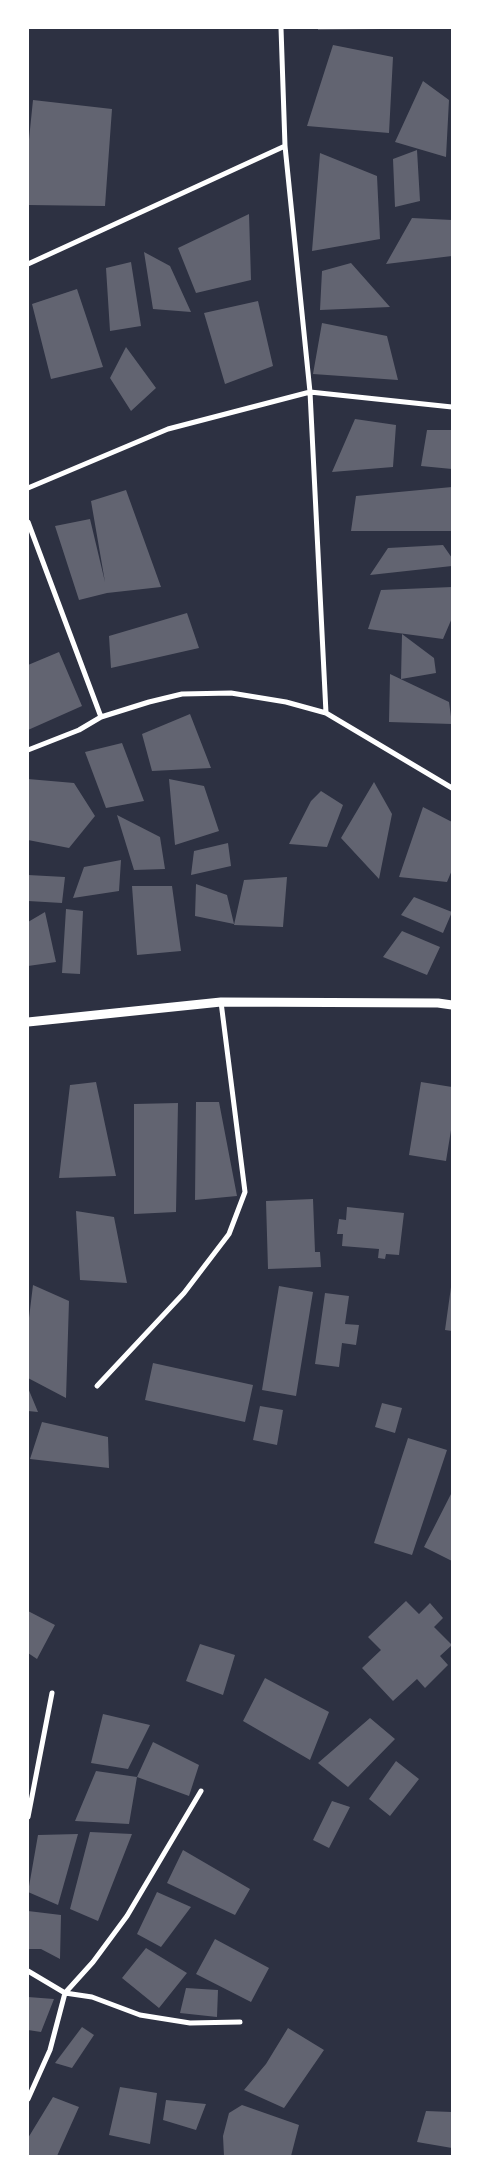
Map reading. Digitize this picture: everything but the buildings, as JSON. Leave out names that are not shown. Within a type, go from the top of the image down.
[{"type":"street","points":[[281,28],[285,146],[310,392],[326,714]]},
{"type":"street","points":[[28,264],[285,146]]},
{"type":"street","points":[[28,488],[168,429],[310,392],[452,407]]},
{"type":"street","points":[[28,522],[101,717]]},
{"type":"street","points":[[28,750],[79,730],[101,717],[182,694],[231,693],[286,702],[326,714],[452,788]]},
{"type":"street","points":[[28,1022],[220,1002],[438,1003],[452,1005]]},
{"type":"street","points":[[97,1386],[184,1293],[229,1234],[246,1192],[220,1002]]},
{"type":"street","points":[[28,1818],[52,1693]]},
{"type":"street","points":[[28,2100],[50,2050],[65,1993],[93,1962],[127,1916],[201,1791]]},
{"type":"street","points":[[28,1971],[65,1993],[92,1997],[140,2016],[190,2023],[240,2022]]}]
